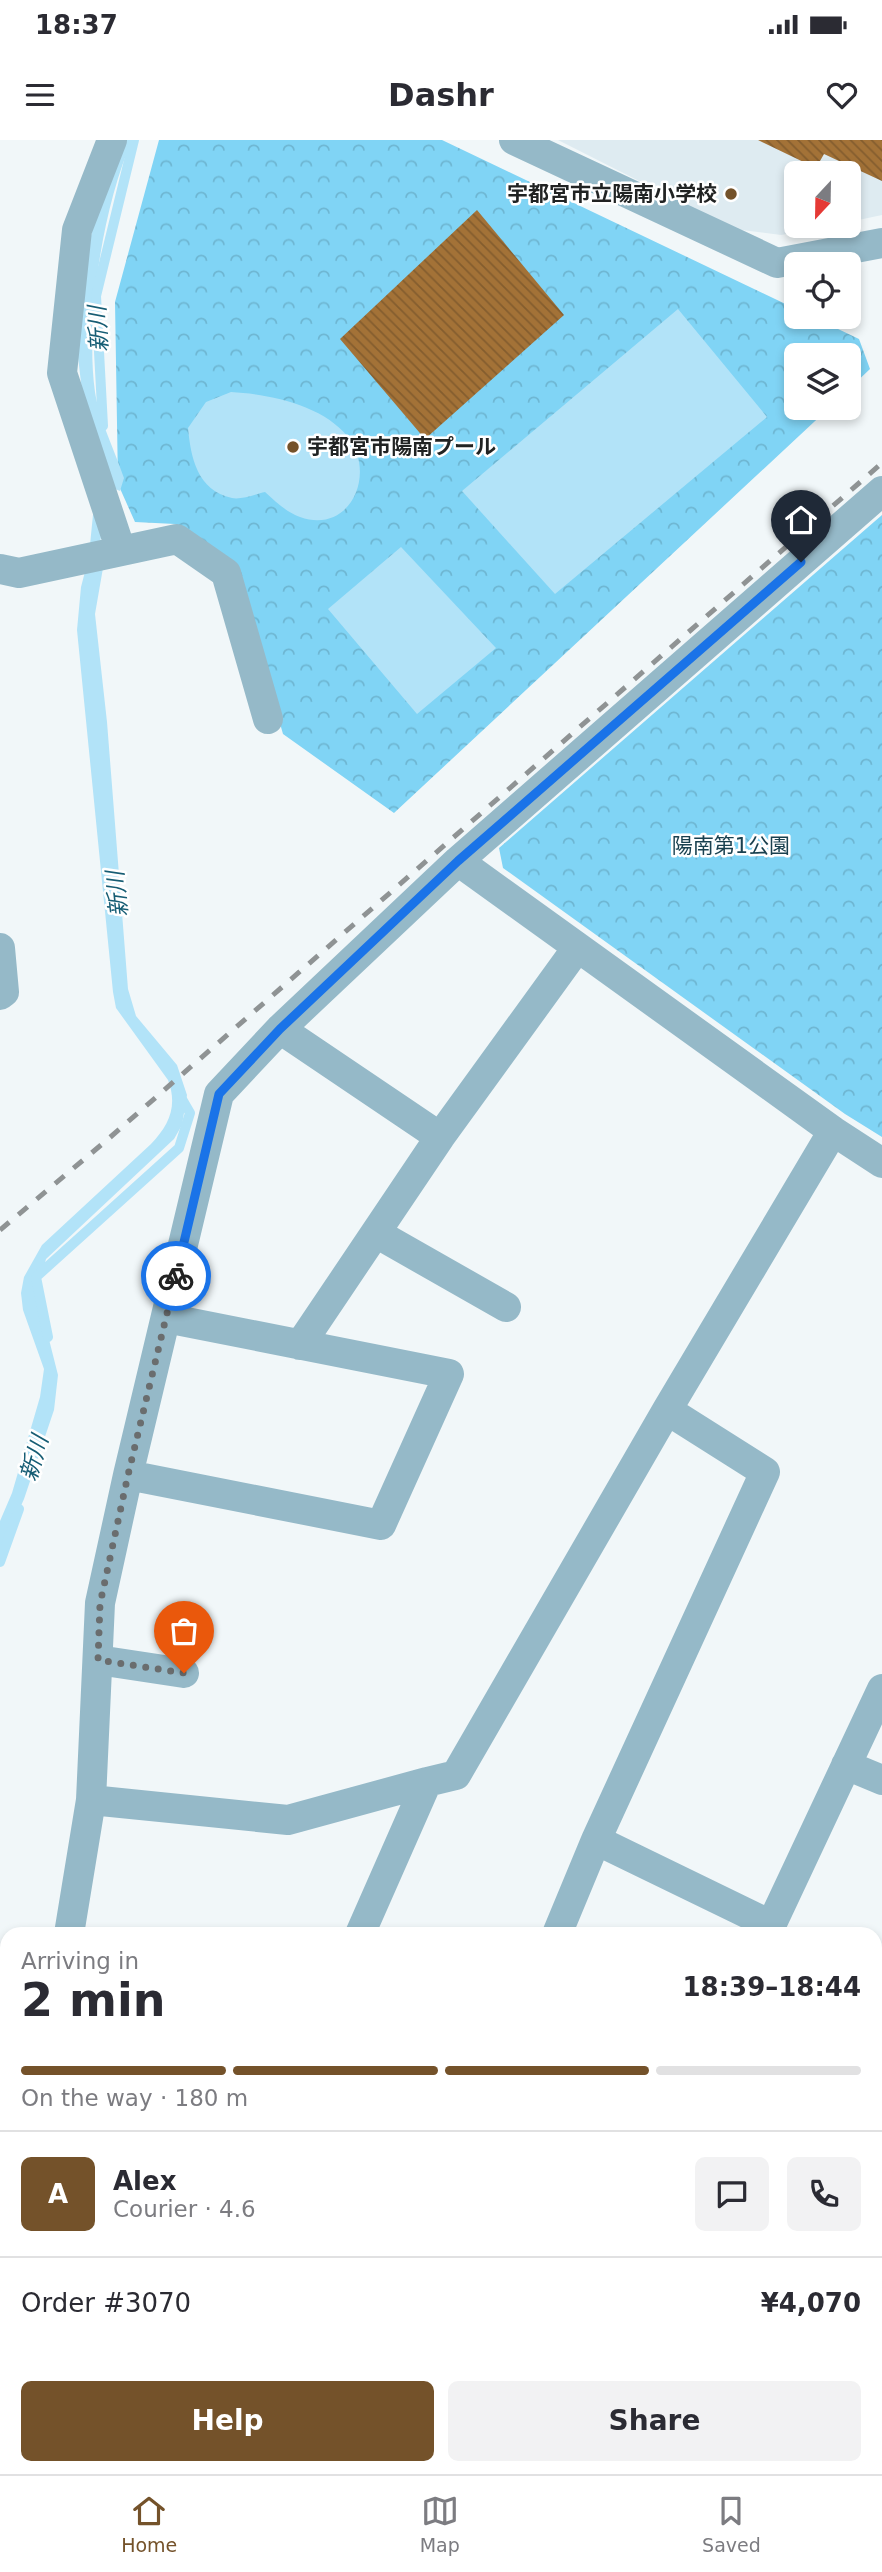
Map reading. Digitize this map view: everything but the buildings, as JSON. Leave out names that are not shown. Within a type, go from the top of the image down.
[{"type":"street","points":[[112,140],[77,230],[62,373],[121,551]]},
{"type":"street","points":[[514,140],[777,263],[882,243]]},
{"type":"street","points":[[70,1927],[91,1800],[100,1604],[219,1094],[280,1029],[458,861],[882,491]]},
{"type":"street","points":[[0,569],[19,573],[177,539],[226,573],[268,719]]},
{"type":"street","points":[[458,861],[882,1163]]},
{"type":"street","points":[[0,948],[5,992],[0,995]]},
{"type":"street","points":[[300,1345],[440,1137],[577,948]]},
{"type":"street","points":[[280,1029],[440,1137]]},
{"type":"street","points":[[91,1800],[288,1819],[456,1775],[667,1410],[834,1131]]},
{"type":"street","points":[[376,1233],[506,1307]]},
{"type":"street","points":[[128,1475],[381,1525],[449,1374],[166,1318]]},
{"type":"street","points":[[560,1927],[596,1840],[765,1472],[667,1410]]},
{"type":"street","points":[[98,1660],[184,1673]]},
{"type":"street","points":[[770,1927],[882,1689]]},
{"type":"street","points":[[846,1765],[882,1780]]},
{"type":"street","points":[[362,1927],[427,1782]]},
{"type":"street","points":[[596,1840],[765,1927]]},
{"type":"shaded area","name":"宇都宮市立陽南小学校","points":[[558,140],[882,140],[882,215],[861,219],[861,161],[784,161],[784,234],[734,229]]},
{"type":"green space","name":"宇都宮市陽南プール","points":[[159,140],[442,140],[784,303],[784,329],[838,329],[859,339],[860,343],[784,343],[784,420],[816,420],[394,813],[283,734],[234,562],[175,524],[135,522],[118,484],[115,302]]},
{"type":"green space","name":"宇都宮市陽南プール","points":[[861,344],[870,369],[861,378]]},
{"type":"green space","name":"陽南第1公園","points":[[882,515],[882,1137],[845,1114],[503,868],[499,848]]},
{"type":"water","points":[[120,140],[132,140],[105,230],[92,331],[95,392],[124,478],[120,491],[106,485],[84,408],[78,357],[89,245],[103,182]]},
{"type":"water","points":[[678,309],[767,417],[555,594],[462,491]]},
{"type":"water","points":[[231,392],[262,395],[310,409],[325,417],[348,437],[360,468],[354,498],[345,509],[333,517],[318,520],[300,517],[265,492],[244,498],[232,498],[220,494],[203,480],[194,461],[188,428],[206,402]]},
{"type":"water","points":[[401,547],[496,648],[417,714],[328,609]]},
{"type":"water","points":[[87,564],[103,568],[95,614],[107,722],[128,989],[136,1016],[177,1065],[187,1095],[182,1125],[174,1139],[46,1259],[37,1292],[58,1375],[54,1410],[24,1499],[0,1553],[0,1521],[12,1493],[40,1397],[44,1369],[23,1310],[21,1293],[24,1277],[42,1245],[151,1144],[167,1122],[172,1107],[168,1080],[116,1008],[113,992],[77,630],[81,587]]},
{"type":"waterway","name":"新川","points":[[103,426],[96,296],[134,140]]},
{"type":"waterway","name":"新川","points":[[94,555],[98,515]]},
{"type":"waterway","name":"新川","points":[[48,1337],[36,1277],[179,1148],[190,1113],[179,1094]]},
{"type":"waterway","name":"新川","points":[[0,1562],[19,1509]]},
{"type":"railway","points":[[0,1230],[107,1140],[882,463]]},
{"type":"way so far","points":[[176,1276],[100,1604],[98,1660],[184,1673]]},
{"type":"place","name":"宇都宮市立陽南小学校","points":[[731,194]]},
{"type":"place","name":"宇都宮市陽南プール","points":[[293,447]]},
{"type":"route","points":[[176,1276],[219,1094],[280,1029],[458,861],[801,562]]}]
